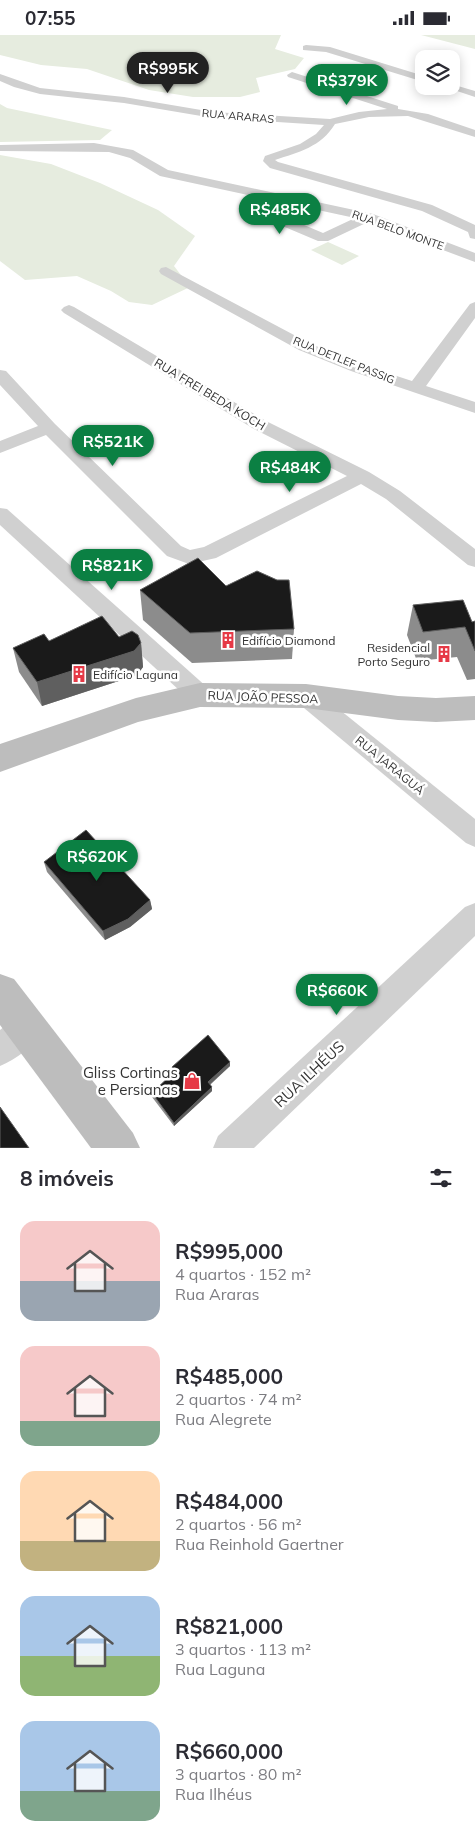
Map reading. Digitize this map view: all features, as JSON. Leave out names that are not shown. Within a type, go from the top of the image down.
[{"type":"main road","name":"RUA JOÃO PESSOA","points":[[0,758],[136,710],[200,695],[306,696],[398,708],[436,710],[475,708]]},
{"type":"main road","points":[[0,993],[13,1039],[118,1148]]},
{"type":"street","points":[[306,48],[327,49],[415,76]]},
{"type":"street","points":[[292,75],[475,133]]},
{"type":"street","name":"RUA ARARAS","points":[[0,77],[18,85],[40,91],[124,100],[214,115],[331,122],[346,117],[371,114],[409,113]]},
{"type":"street","points":[[460,90],[475,94]]},
{"type":"street","points":[[331,122],[326,133],[315,142],[269,158],[269,161],[274,165],[426,208],[475,232]]},
{"type":"street","name":"RUA BELO MONTE","points":[[0,148],[105,148],[122,151],[139,157],[164,173],[368,217],[475,258]]},
{"type":"street","points":[[247,206],[323,237],[368,217]]},
{"type":"street","name":"RUA DETLEF PASSIG","points":[[166,271],[305,347],[475,408]]},
{"type":"street","points":[[416,388],[475,307]]},
{"type":"street","name":"RUA FREI BEDA KOCH","points":[[69,310],[260,425],[362,476],[393,495],[475,560]]},
{"type":"street","points":[[0,375],[49,428],[174,551],[189,557],[209,553],[362,476]]},
{"type":"street","points":[[0,447],[49,428]]},
{"type":"street","points":[[0,514],[200,695]]},
{"type":"street","name":"RUA JARAGUÁ","points":[[306,696],[475,835]]},
{"type":"street","name":"RUA ILHÉUS","points":[[230,1148],[475,917]]},
{"type":"shaded area","points":[[0,35],[281,35],[275,49],[304,58],[295,69],[256,78],[260,92],[240,97],[193,97],[149,90],[87,69],[41,65],[0,55]]},
{"type":"shaded area","points":[[421,35],[475,35],[475,49]]},
{"type":"shaded area","points":[[0,104],[7,108],[112,130],[100,140],[0,142]]},
{"type":"shaded area","points":[[0,155],[51,164],[100,183],[158,210],[195,236],[174,266],[190,287],[152,305],[129,302],[111,291],[77,276],[25,280],[0,261]]},
{"type":"shaded area","points":[[328,242],[359,256],[342,265],[311,250]]},
{"type":"building","points":[[198,558],[226,586],[257,571],[277,580],[289,580],[294,629],[190,633],[140,590]]},
{"type":"building","points":[[463,600],[472,622],[475,621],[475,651],[465,627],[423,632],[413,605]]},
{"type":"building","points":[[102,616],[119,637],[132,631],[138,635],[141,643],[134,651],[37,682],[13,648],[44,634],[49,641]]},
{"type":"building","points":[[86,830],[150,900],[128,919],[103,931],[44,862]]},
{"type":"building","name":"Gliss Cortinas e Persianas","points":[[208,1035],[230,1062],[208,1082],[212,1087],[174,1123],[152,1093],[175,1071],[172,1067]]},
{"type":"building","points":[[0,1107],[29,1148],[0,1148]]},
{"type":"place","name":"Edifício Diamond","points":[[228,640]]},
{"type":"place","name":"Residencial Porto Seguro","points":[[444,654]]},
{"type":"place","name":"Edifício Laguna","points":[[79,674]]},
{"type":"place","name":"Gliss Cortinas e Persianas","points":[[192,1081]]}]
